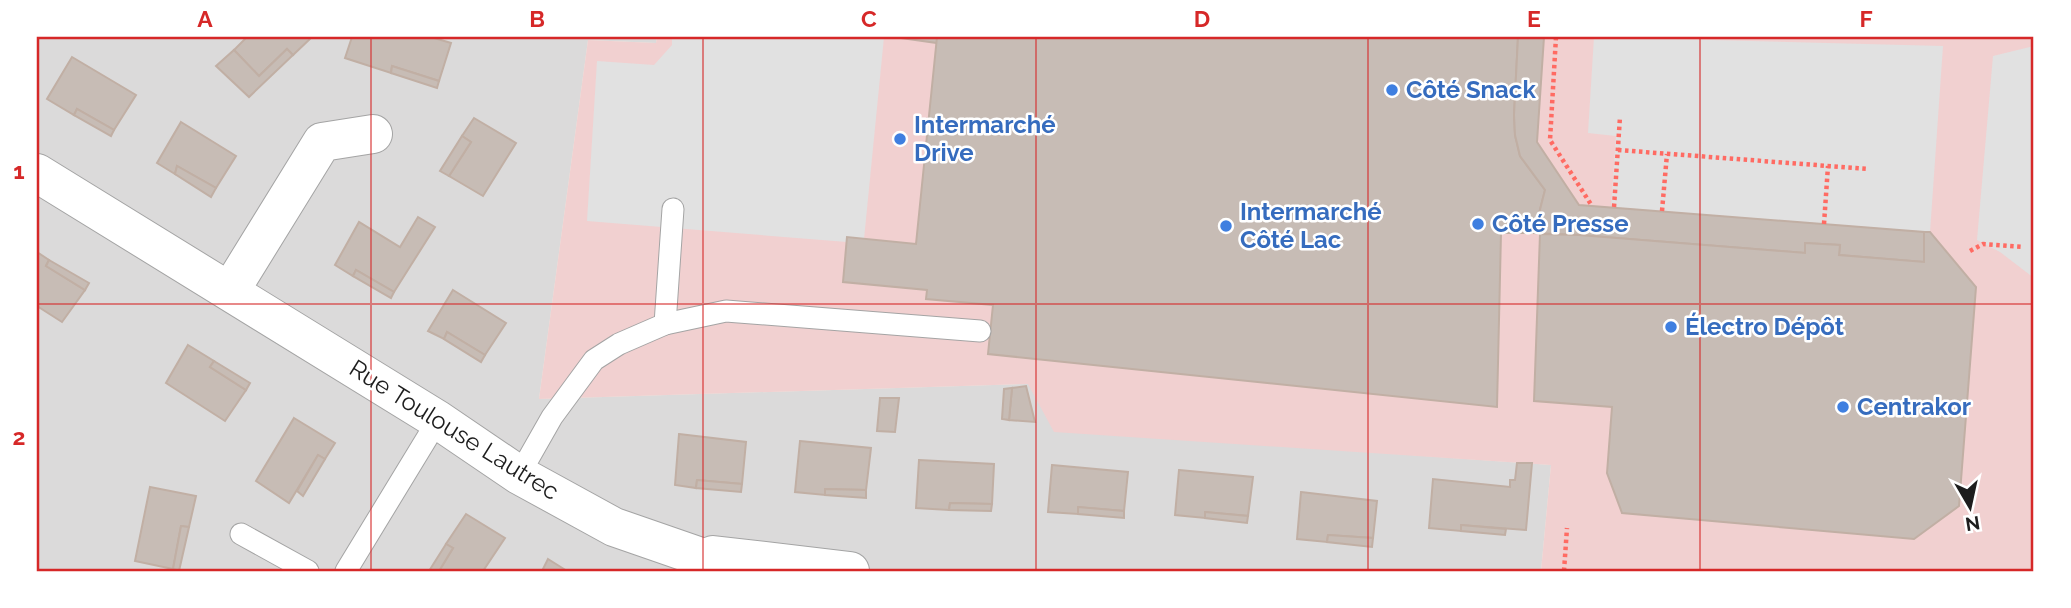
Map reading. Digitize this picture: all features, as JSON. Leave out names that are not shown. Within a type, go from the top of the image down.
[{"type":"street","points":[[230,291],[322,142],[373,134]]},
{"type":"street","name":"Rue Toulouse Lautrec","points":[[37,173],[438,419],[519,475],[614,527],[741,571]]},
{"type":"street","name":"Rue Toulouse Lautrec","points":[[687,552],[847,571]]},
{"type":"lane","points":[[665,324],[673,209]]},
{"type":"lane","points":[[519,475],[552,416],[594,360],[619,344],[665,324],[726,311],[980,331]]},
{"type":"lane","points":[[346,571],[438,419]]},
{"type":"lane","points":[[241,534],[308,571]]},
{"type":"path","points":[[1556,37],[1550,141],[1592,206]]},
{"type":"path","points":[[1614,208],[1620,117]]},
{"type":"path","points":[[1618,150],[1868,169]]},
{"type":"path","points":[[1662,211],[1667,154]]},
{"type":"path","points":[[1824,224],[1828,166]]},
{"type":"path","points":[[1970,251],[1983,244],[2023,247]]},
{"type":"path","points":[[1564,571],[1567,528]]},
{"type":"shaded area","points":[[37,37],[657,37],[656,43],[588,40],[539,399],[1028,384],[1341,450],[1551,465],[1541,571],[37,571]]},
{"type":"shaded area","points":[[657,37],[2034,37],[2034,571],[1541,571],[1551,465],[1054,432],[1028,384],[539,399],[588,40],[656,43]]},
{"type":"shaded area","points":[[672,37],[884,37],[864,239],[847,242],[587,221],[597,61],[654,65],[672,45]]},
{"type":"shaded area","points":[[1594,37],[1943,46],[1930,232],[1611,207],[1616,136],[1588,133]]},
{"type":"shaded area","points":[[2034,46],[2034,278],[2000,252],[1977,240],[1993,56]]},
{"type":"building","points":[[247,37],[312,37],[293,55],[287,49],[259,76],[234,50]]},
{"type":"building","points":[[352,37],[431,37],[451,43],[439,81],[392,66],[391,73],[345,58]]},
{"type":"building","points":[[894,37],[937,37],[937,43]]},
{"type":"building","name":"Intermarché Côté Lac","points":[[937,37],[1518,37],[1515,135],[1520,156],[1545,190],[1534,233],[1501,233],[1497,407],[988,354],[993,305],[926,299],[927,290],[843,282],[847,237],[916,244]]},
{"type":"building","points":[[1518,37],[1544,37],[1537,142],[1579,205],[1924,232],[1924,262],[1839,255],[1840,245],[1805,243],[1805,253],[1534,233],[1545,190],[1520,156],[1515,135]]},
{"type":"building","points":[[287,49],[293,55],[249,97],[216,66],[234,50],[259,76]]},
{"type":"building","points":[[72,57],[136,95],[114,130],[77,109],[74,115],[47,99]]},
{"type":"building","points":[[392,66],[439,81],[437,88],[391,73]]},
{"type":"building","points":[[77,109],[114,130],[111,136],[74,115]]},
{"type":"building","points":[[474,118],[516,143],[483,196],[449,176],[471,142],[462,136]]},
{"type":"building","points":[[181,122],[236,156],[216,188],[177,166],[175,174],[157,163]]},
{"type":"building","points":[[462,136],[471,142],[449,176],[440,171]]},
{"type":"building","points":[[177,166],[216,188],[211,197],[175,174]]},
{"type":"building","points":[[418,217],[435,227],[394,292],[356,270],[353,276],[335,265],[359,222],[400,247]]},
{"type":"building","points":[[1924,232],[1930,232],[1976,287],[1959,506],[1914,539],[1622,513],[1607,473],[1612,407],[1534,401],[1540,234],[1805,253],[1805,243],[1840,245],[1839,255],[1924,262]]},
{"type":"building","points":[[37,252],[49,260],[46,266],[85,290],[62,322],[37,306]]},
{"type":"building","points":[[49,260],[89,283],[85,290],[46,266]]},
{"type":"building","points":[[356,270],[394,292],[391,298],[353,276]]},
{"type":"building","points":[[453,290],[506,323],[485,355],[447,332],[444,339],[428,331]]},
{"type":"building","points":[[447,332],[485,355],[481,362],[444,339]]},
{"type":"building","points":[[188,345],[214,361],[210,367],[246,390],[225,421],[166,383]]},
{"type":"building","points":[[214,361],[250,383],[246,390],[210,367]]},
{"type":"building","points":[[1026,386],[1035,422],[1009,420],[1012,388]]},
{"type":"building","points":[[1012,388],[1009,420],[1002,419],[1004,389]]},
{"type":"building","points":[[880,398],[899,398],[895,432],[877,431]]},
{"type":"building","points":[[294,418],[335,443],[325,459],[318,455],[289,503],[256,481]]},
{"type":"building","points":[[679,434],[746,442],[742,484],[697,480],[696,488],[675,485]]},
{"type":"building","points":[[800,441],[871,448],[866,490],[825,489],[825,495],[795,492]]},
{"type":"building","points":[[318,455],[325,459],[303,496],[297,491]]},
{"type":"building","points":[[919,460],[994,464],[992,504],[950,503],[949,510],[916,508]]},
{"type":"building","points":[[1517,463],[1532,463],[1526,530],[1461,525],[1461,531],[1429,528],[1433,479],[1510,487],[1510,480],[1515,480]]},
{"type":"building","points":[[1052,465],[1128,472],[1124,511],[1078,507],[1078,514],[1048,512]]},
{"type":"building","points":[[1179,470],[1253,477],[1248,516],[1205,512],[1205,518],[1175,515]]},
{"type":"building","points":[[697,480],[742,484],[741,492],[696,488]]},
{"type":"building","points":[[150,487],[196,496],[189,527],[181,526],[173,569],[135,561]]},
{"type":"building","points":[[825,489],[866,490],[866,498],[825,495]]},
{"type":"building","points":[[1301,492],[1377,501],[1373,538],[1328,535],[1327,542],[1297,539]]},
{"type":"building","points":[[950,503],[992,504],[991,511],[949,510]]},
{"type":"building","points":[[1078,507],[1124,511],[1124,518],[1078,514]]},
{"type":"building","points":[[1205,512],[1248,516],[1247,523],[1205,518]]},
{"type":"building","points":[[466,514],[505,538],[483,571],[439,571],[453,548],[446,544]]},
{"type":"building","points":[[1461,525],[1506,529],[1505,535],[1461,531]]},
{"type":"building","points":[[181,526],[189,527],[179,571],[173,569]]},
{"type":"building","points":[[1328,535],[1373,538],[1372,547],[1327,542]]},
{"type":"building","points":[[446,544],[453,548],[439,571],[429,571]]},
{"type":"building","points":[[548,559],[567,571],[542,571]]},
{"type":"place","name":"Côté Snack","points":[[1392,90]]},
{"type":"place","name":"Intermarché Drive","points":[[900,139]]},
{"type":"place","name":"Côté Presse","points":[[1478,224]]},
{"type":"place","name":"Intermarché Côté Lac","points":[[1226,226]]},
{"type":"place","name":"Électro Dépôt","points":[[1671,327]]},
{"type":"place","name":"Centrakor","points":[[1843,407]]}]
